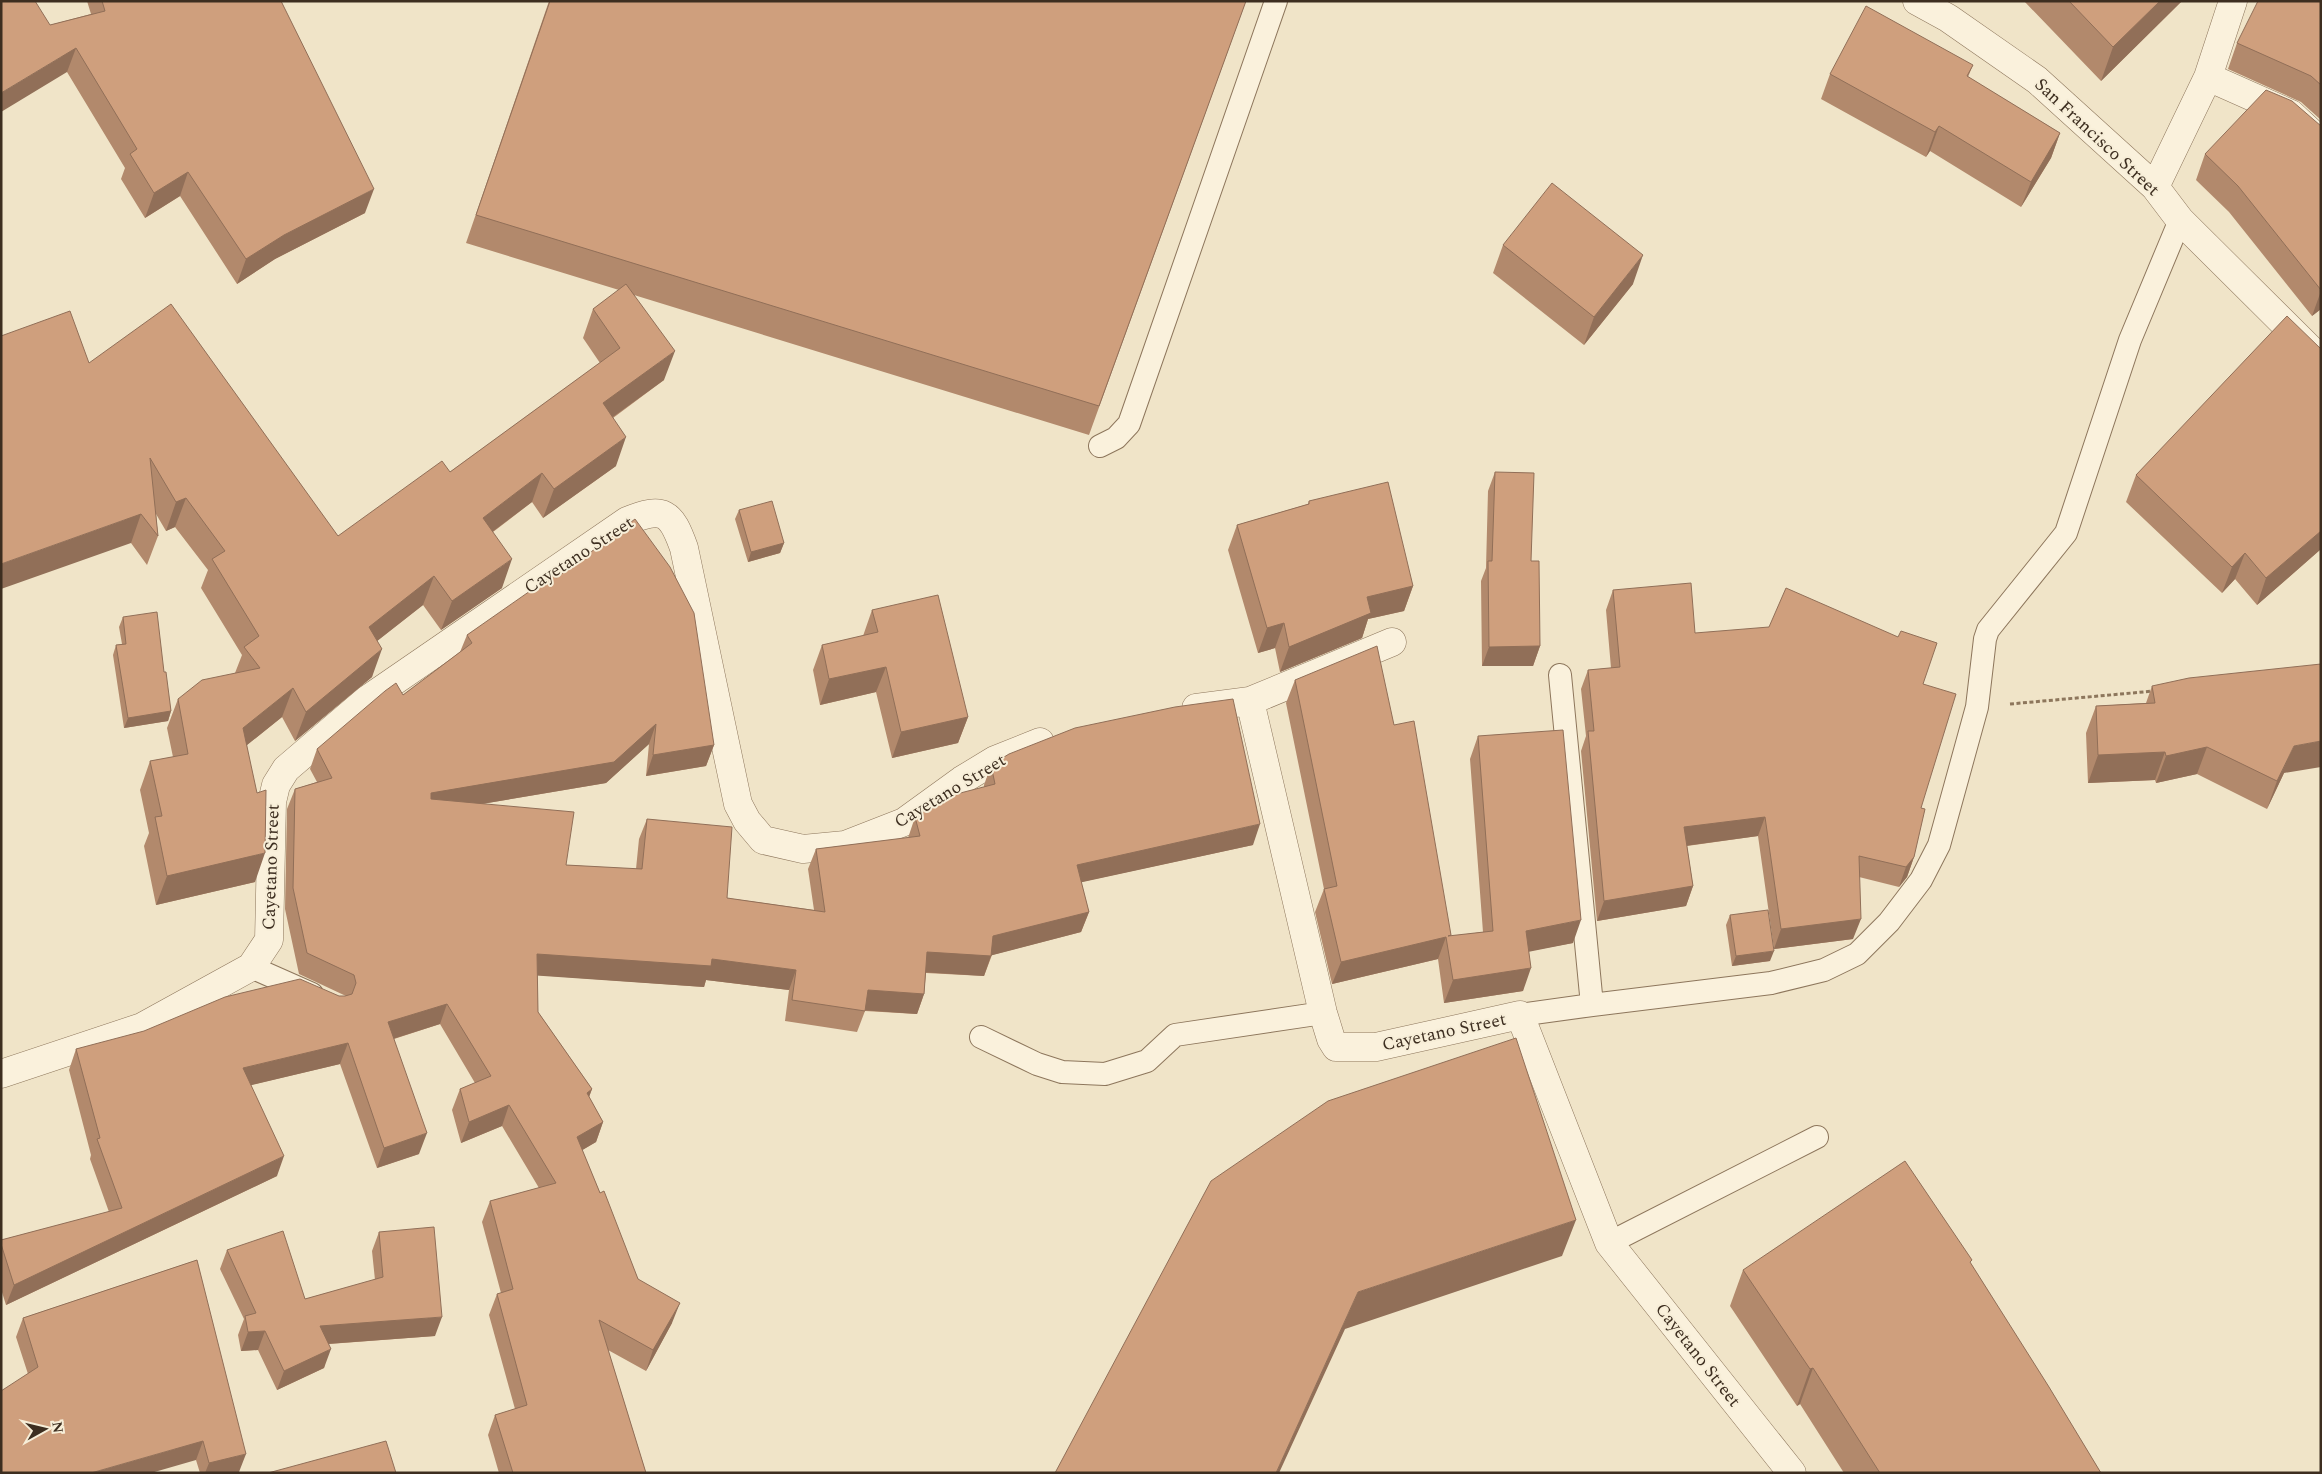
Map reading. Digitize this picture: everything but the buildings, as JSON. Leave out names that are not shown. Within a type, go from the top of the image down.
[{"type":"street","name":"San Francisco Street","points":[[1917,1],[1948,18],[2037,80],[2155,188],[2180,220],[2321,360]]},
{"type":"street","points":[[2155,188],[2208,77],[2233,1]]},
{"type":"street","points":[[2208,77],[2291,114],[2321,142]]},
{"type":"street","name":"Cayetano Street","points":[[1,1074],[142,1027],[251,967],[269,940],[272,802],[276,785],[286,769],[368,699],[627,521],[648,512],[664,514],[675,523],[684,548],[738,804],[747,821],[763,840],[803,849],[845,845],[904,822],[962,780],[995,760],[1063,733]]},
{"type":"street","points":[[1174,711],[1250,702],[1392,642]]},
{"type":"street","name":"Cayetano Street","points":[[1250,702],[1323,1013],[1336,1047],[1376,1047],[1520,1015],[1609,1243],[1792,1473]]},
{"type":"lane","points":[[1100,446],[1116,438],[1129,424],[1276,1]]},
{"type":"lane","points":[[1520,1015],[1592,1004],[1771,984],[1824,970],[1856,954],[1890,922],[1921,880],[1939,845],[1977,707],[1985,639],[1988,630],[2066,533],[2130,340],[2180,220]]},
{"type":"lane","points":[[1560,675],[1592,1004]]},
{"type":"lane","points":[[251,967],[327,1000]]},
{"type":"lane","points":[[981,1037],[1036,1064],[1062,1072],[1105,1074],[1147,1061],[1176,1035],[1323,1013]]},
{"type":"lane","points":[[1609,1243],[1817,1137]]},
{"type":"path","points":[[1977,707],[2159,691]]}]
